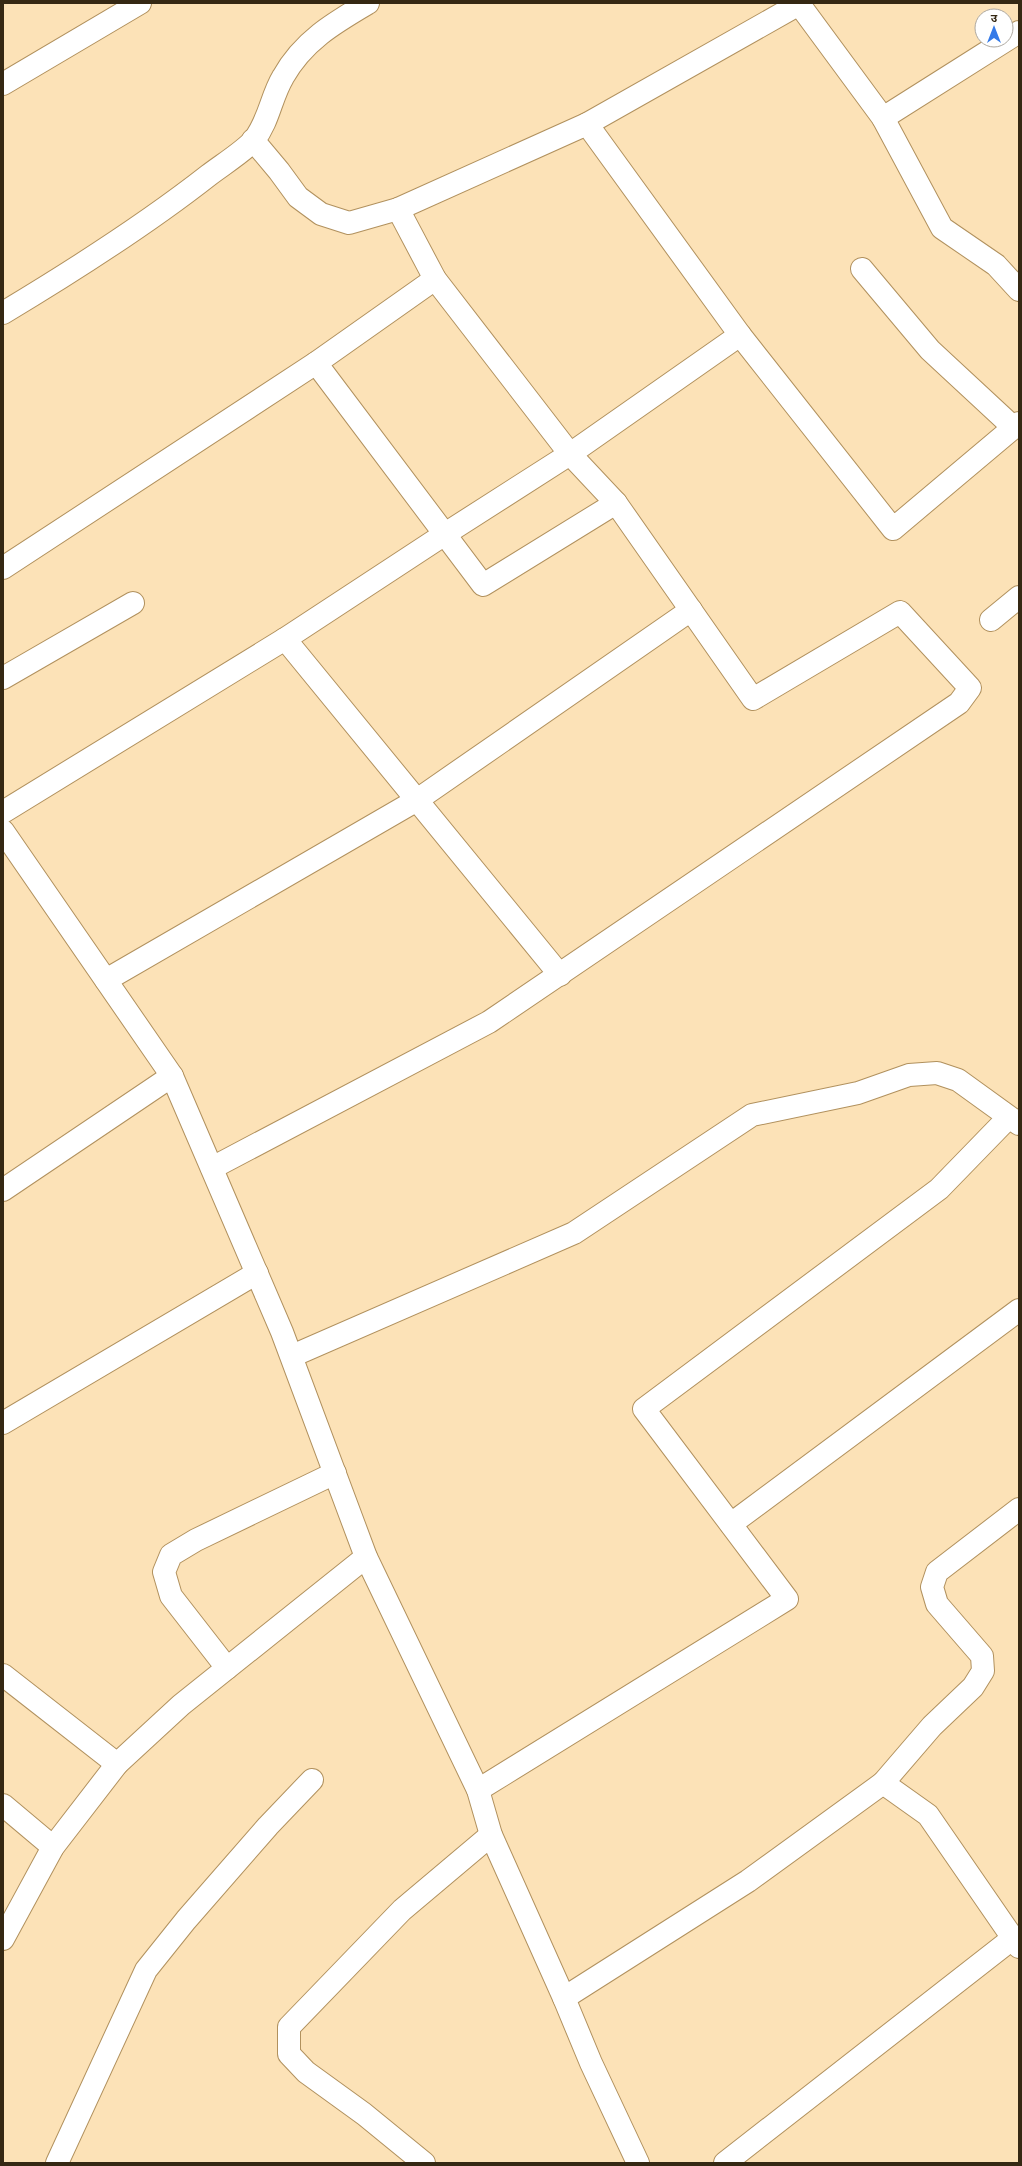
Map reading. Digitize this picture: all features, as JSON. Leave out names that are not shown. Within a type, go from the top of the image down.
[{"type":"street","points":[[3,84],[140,3]]},
{"type":"street","points":[[3,313],[52,284],[180,198],[253,140],[270,111],[282,78],[307,43],[337,21],[368,3]]},
{"type":"street","points":[[253,140],[298,197],[321,214],[349,223],[398,209],[587,124],[800,4],[883,118],[942,228],[996,265],[1019,290]]},
{"type":"street","points":[[883,118],[1019,32]]},
{"type":"street","points":[[587,124],[740,335],[893,529],[1016,425],[930,350],[862,269]]},
{"type":"street","points":[[212,1168],[489,1022],[959,703],[970,688],[900,612],[752,699],[616,503],[570,454],[435,278],[398,209]]},
{"type":"street","points":[[3,568],[316,363],[435,278]]},
{"type":"street","points":[[3,812],[285,639],[570,454],[740,335]]},
{"type":"street","points":[[316,363],[483,585],[616,503]]},
{"type":"street","points":[[991,620],[1019,597]]},
{"type":"street","points":[[3,678],[133,604]]},
{"type":"street","points":[[106,980],[417,800],[691,610]]},
{"type":"street","points":[[285,639],[560,975]]},
{"type":"street","points":[[3,831],[172,1076],[292,1356],[366,1557],[478,1790],[491,1835],[564,1998],[591,2063],[638,2163]]},
{"type":"street","points":[[292,1356],[574,1234],[752,1114],[858,1092],[909,1075],[938,1073],[958,1080],[1014,1121],[939,1189],[644,1409],[787,1599],[478,1790]]},
{"type":"street","points":[[3,1190],[172,1076]]},
{"type":"street","points":[[3,1423],[257,1273]]},
{"type":"street","points":[[730,1524],[1019,1310]]},
{"type":"street","points":[[226,1668],[171,1596],[164,1572],[171,1555],[196,1540],[335,1473]]},
{"type":"street","points":[[564,1998],[748,1881],[883,1783],[932,1726],[973,1687],[983,1671],[982,1656],[937,1604],[932,1586],[937,1572],[1019,1509]]},
{"type":"street","points":[[3,1939],[53,1847],[117,1764],[180,1705],[366,1557]]},
{"type":"street","points":[[3,1675],[117,1764]]},
{"type":"street","points":[[57,2163],[146,1970],[186,1920],[268,1826],[312,1780]]},
{"type":"street","points":[[725,2163],[1016,1943],[928,1815],[883,1783]]},
{"type":"street","points":[[3,1805],[53,1847]]},
{"type":"street","points":[[424,2163],[364,2114],[306,2072],[289,2054],[289,2026],[402,1910],[491,1835]]}]
